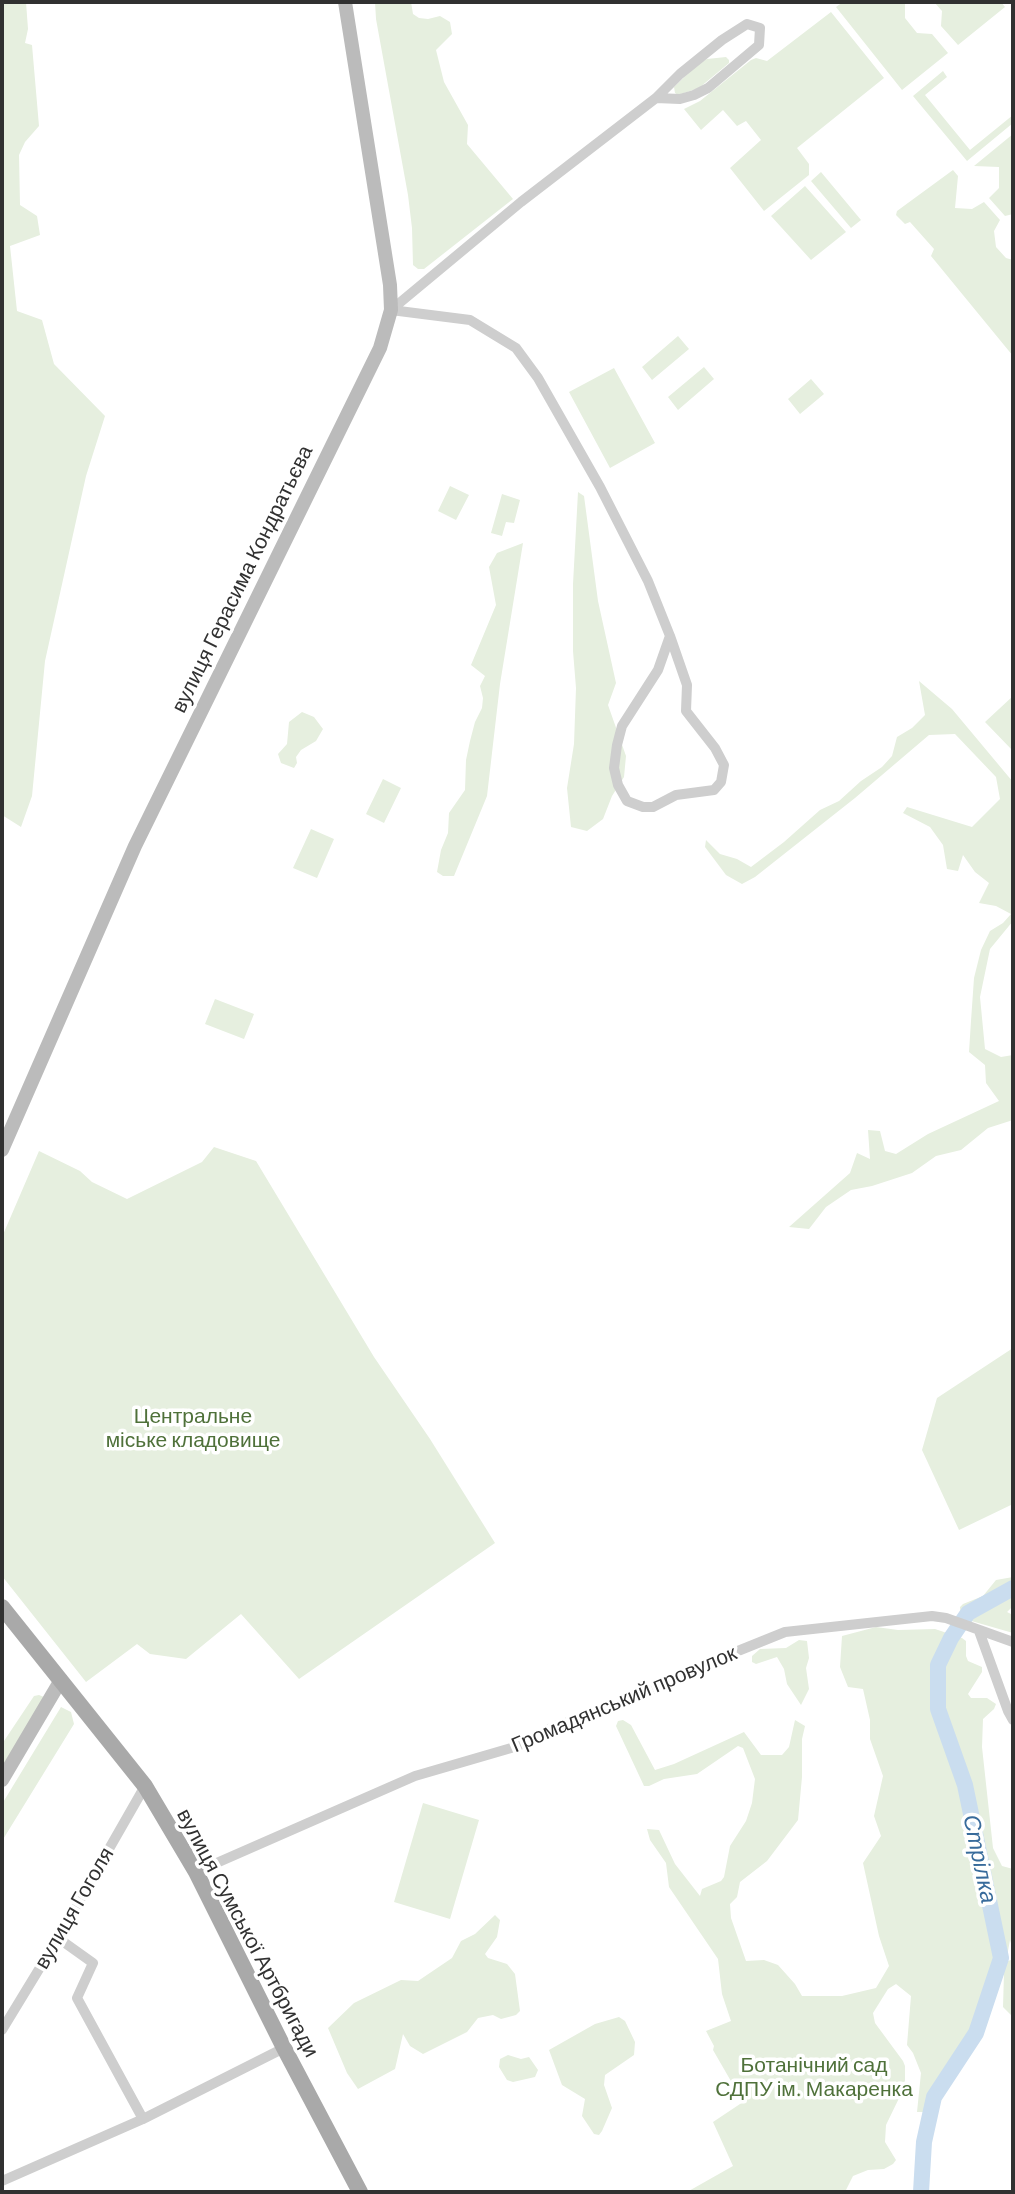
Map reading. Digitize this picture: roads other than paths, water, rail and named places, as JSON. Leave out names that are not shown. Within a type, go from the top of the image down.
[{"type":"main road","name":"вулиця Герасима Кондратьєва","points":[[2,1150],[135,846],[380,348],[391,310],[390,285],[345,2]]},
{"type":"main road","name":"вулиця Сумської Артбригади","points":[[2,1607],[145,1786],[197,1872],[284,2048],[360,2192]]},
{"type":"main road","points":[[2,1780],[61,1680]]},
{"type":"street","points":[[391,310],[521,202],[656,98],[680,74],[739,29],[747,23],[761,29],[759,45],[708,88],[694,96],[680,99],[656,98]]},
{"type":"street","points":[[391,310],[470,320],[516,348],[538,378],[600,487],[648,581],[670,636],[687,685],[686,711],[724,765],[719,786],[714,790],[676,795],[653,807],[643,807],[627,801],[618,785],[614,768],[617,745],[622,726],[658,670],[670,636]]},
{"type":"street","name":"Громадянський провулок","points":[[197,1872],[415,1776],[518,1746],[555,1726],[607,1711],[723,1657],[785,1632],[914,1616],[946,1618],[1013,1642]]},
{"type":"street","points":[[975,1628],[1013,1720]]},
{"type":"street","name":"вулиця Гоголя","points":[[2,2030],[145,1786]]},
{"type":"street","points":[[58,1938],[93,1963],[77,1998],[143,2119]]},
{"type":"street","points":[[2,2181],[143,2119],[284,2048]]},
{"type":"waterway","name":"Стрілка","points":[[921,2192],[924,2142],[934,2097],[976,2033],[1001,1958],[965,1785],[938,1709],[938,1665],[951,1638],[968,1613],[1013,1588]]},
{"type":"park label","name":"Центральне міське кладовище","points":[[193,1428]]},
{"type":"park label","name":"Ботанічний сад СДПУ ім. Макаренка","points":[[814,2077]]}]
